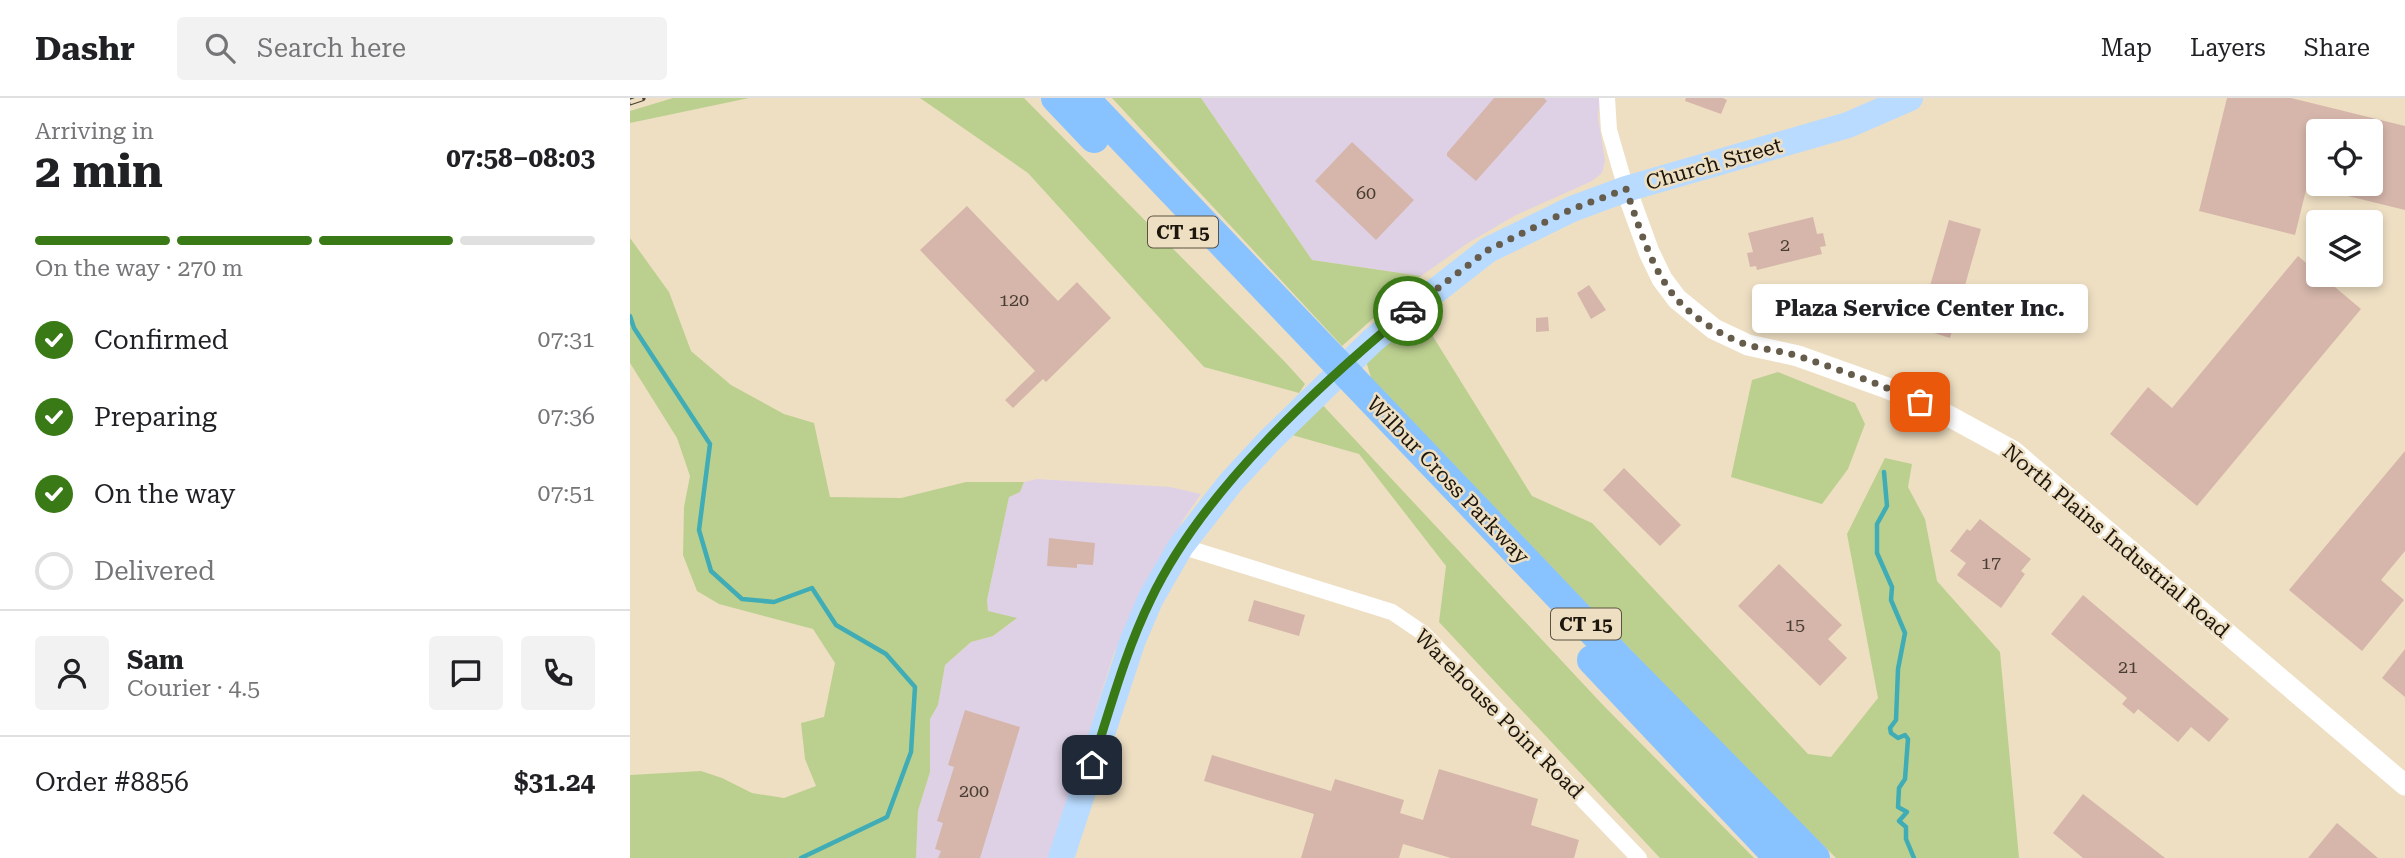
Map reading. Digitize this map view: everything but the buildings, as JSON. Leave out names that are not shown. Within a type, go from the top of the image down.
[{"type":"highway","name":"Wilbur Cross Parkway","points":[[1067,103],[1352,395],[1779,858]]},
{"type":"highway","name":"Wilbur Cross Parkway","points":[[1352,395],[1629,669],[1815,858]]},
{"type":"main road","name":"Church Street","points":[[1061,858],[1133,640],[1151,598],[1181,546],[1231,482],[1338,372],[1414,306],[1488,250],[1572,209],[1626,189],[1848,125],[1910,98]]},
{"type":"street","points":[[1607,98],[1609,130],[1626,189]]},
{"type":"street","name":"North Plains Industrial Road","points":[[1626,189],[1662,279],[1677,299],[1714,329],[1748,345],[1798,356],[1895,391],[1936,409],[2013,451],[2405,785]]},
{"type":"street","name":"Warehouse Point Road","points":[[1181,546],[1392,612],[1423,632],[1639,858]]},
{"type":"shaded area","points":[[1201,98],[1600,98],[1598,117],[1605,161],[1602,173],[1592,181],[1516,215],[1468,243],[1421,276],[1312,260]]},
{"type":"shaded area","points":[[1037,479],[1170,487],[1201,494],[1183,520],[1114,653],[1049,858],[916,858],[918,811],[930,772],[930,719],[938,704],[945,665],[971,642],[993,636],[1016,619],[988,611],[987,600],[1009,496],[1020,492],[1024,482]]},
{"type":"green space","points":[[673,98],[749,98],[630,123],[630,111]]},
{"type":"green space","points":[[920,98],[1024,98],[1286,363],[1305,384],[1299,393],[1204,367],[1028,173]]},
{"type":"green space","points":[[1112,98],[1201,98],[1312,260],[1421,276],[1342,346]]},
{"type":"green space","points":[[630,238],[669,292],[691,351],[731,385],[784,414],[814,423],[830,497],[901,498],[966,482],[1024,482],[1020,492],[1009,497],[987,600],[988,611],[1017,618],[993,636],[971,642],[945,665],[938,705],[930,719],[930,772],[918,811],[916,858],[630,858],[630,775],[701,771],[752,793],[784,798],[816,786],[805,759],[801,723],[824,717],[835,663],[813,629],[719,604],[697,591],[683,555],[684,507],[690,476],[677,438],[630,363]]},
{"type":"green space","points":[[1419,314],[1532,496],[1592,523],[1808,754],[1831,757],[1878,698],[1847,534],[1885,458],[1912,464],[1908,487],[1925,519],[1937,581],[2000,652],[2019,858],[1836,858],[1693,715],[1371,378],[1366,361]]},
{"type":"green space","points":[[1778,372],[1855,403],[1865,424],[1848,469],[1822,504],[1731,477],[1752,380]]},
{"type":"green space","points":[[1317,399],[1602,704],[1754,858],[1660,858],[1439,622],[1446,566],[1359,454],[1292,435]]},
{"type":"waterway","points":[[630,316],[634,328],[710,444],[699,530],[711,571],[742,599],[774,602],[812,588],[836,625],[886,654],[915,687],[911,752],[887,817],[801,858]]},
{"type":"waterway","points":[[1884,472],[1887,506],[1877,524],[1877,553],[1892,587],[1891,600],[1905,633],[1898,669],[1896,720],[1890,728],[1891,733],[1898,738],[1905,735],[1908,739],[1905,779],[1899,788],[1898,807],[1907,812],[1899,821],[1906,827],[1906,839],[1914,858]]},
{"type":"railway","points":[[630,102],[642,98]]},
{"type":"way so far","points":[[1408,311],[1488,250],[1572,209],[1626,189],[1662,279],[1677,299],[1714,329],[1748,345],[1798,356],[1835,368],[1920,402]]},
{"type":"place","name":"Plaza Service Center Inc.","points":[[1920,402]]},
{"type":"route","points":[[1092,765],[1133,640],[1151,598],[1181,546],[1231,482],[1270,440],[1338,372],[1408,311]]}]
